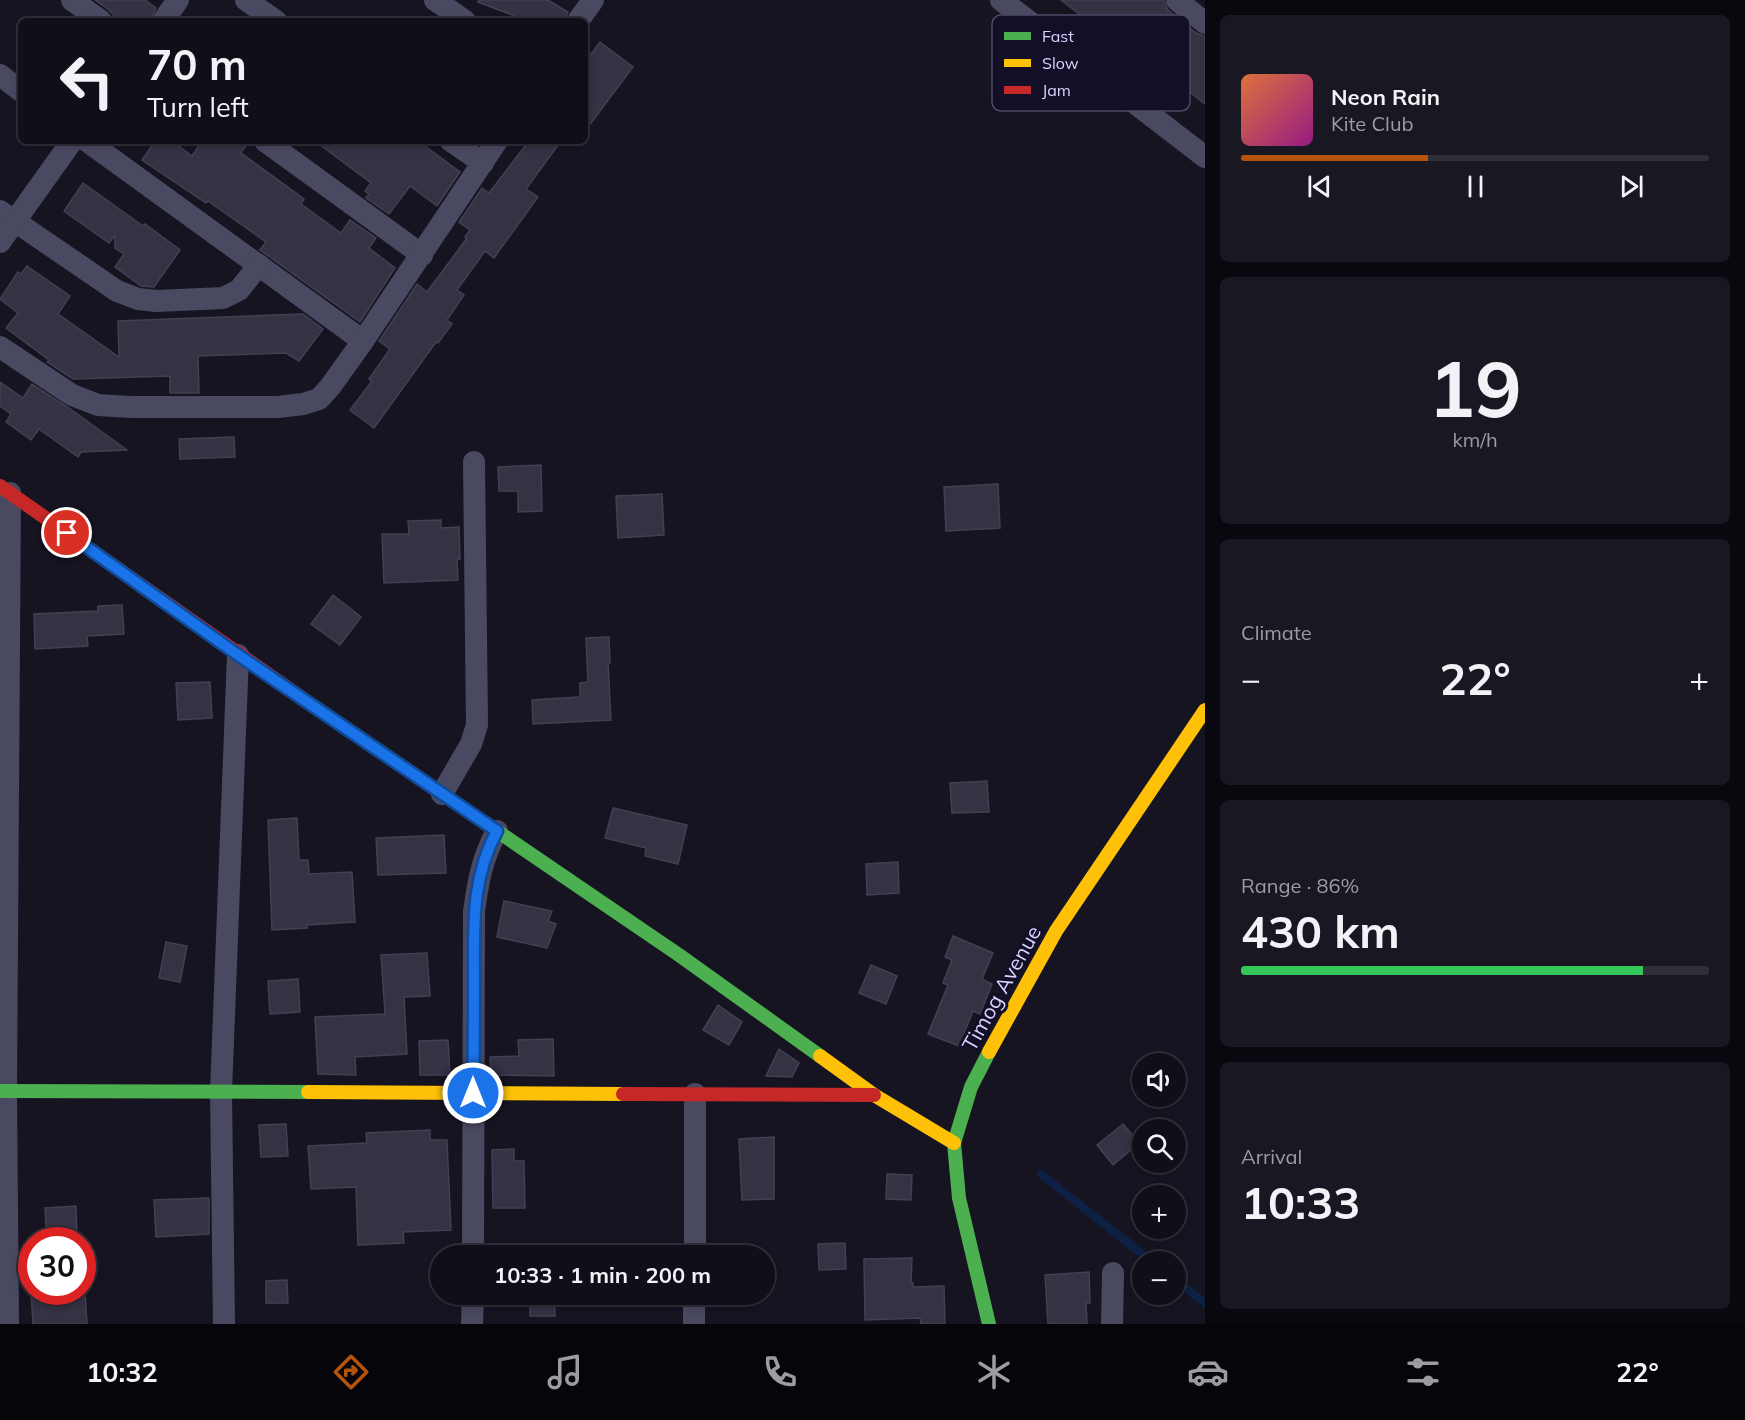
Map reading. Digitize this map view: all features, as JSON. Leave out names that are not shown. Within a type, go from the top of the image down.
[{"type":"street","points":[[72,0],[97,18]]},
{"type":"street","points":[[165,18],[178,0]]},
{"type":"street","points":[[246,0],[272,18]]},
{"type":"street","points":[[435,0],[461,18]]},
{"type":"street","points":[[580,18],[593,0]]},
{"type":"street","points":[[1001,0],[1020,15]]},
{"type":"street","points":[[1177,0],[1205,23]]},
{"type":"street","points":[[0,75],[18,89]]},
{"type":"street","points":[[1145,111],[1205,157]]},
{"type":"street","points":[[0,242],[7,217],[69,144]]},
{"type":"street","points":[[91,144],[363,340]]},
{"type":"street","points":[[269,144],[422,255]]},
{"type":"street","points":[[455,144],[483,163]]},
{"type":"street","points":[[0,347],[72,395],[98,405],[278,407],[303,404],[318,399],[330,387],[363,340],[495,144]]},
{"type":"street","points":[[7,217],[117,291],[138,299],[156,301],[223,298],[239,290],[259,266]]},
{"type":"street","points":[[442,794],[471,744],[477,725],[474,462]]},
{"type":"street","points":[[5,489],[238,655],[679,955],[874,1095],[954,1143]]},
{"type":"street","points":[[5,489],[3,1092],[8,1324]]},
{"type":"street","points":[[224,1324],[221,1092],[238,655]]},
{"type":"street","name":"Timog Avenue","points":[[989,1324],[954,1168],[954,1143],[971,1087],[1050,942],[1205,710]]},
{"type":"street","points":[[473,1245],[474,912],[478,879],[486,850],[497,831]]},
{"type":"street","points":[[3,1092],[874,1095]]},
{"type":"street","points":[[695,1094],[695,1245]]},
{"type":"street","points":[[1112,1324],[1113,1273]]},
{"type":"street","points":[[472,1305],[472,1324]]},
{"type":"street","points":[[694,1305],[694,1324]]},
{"type":"building","points":[[95,0],[145,0],[156,8],[151,18],[116,18]]},
{"type":"building","points":[[479,0],[548,0],[568,12],[566,18],[520,18],[478,2]]},
{"type":"building","points":[[1061,0],[1164,0],[1168,10],[1174,15],[1080,15]]},
{"type":"building","points":[[1190,28],[1205,36],[1205,104],[1190,92]]},
{"type":"building","points":[[600,42],[633,67],[588,127],[588,58]]},
{"type":"building","points":[[153,144],[176,144],[192,156],[200,144],[247,144],[241,153],[304,199],[301,204],[341,233],[350,220],[376,238],[369,248],[395,268],[360,322],[260,250],[266,242],[208,201],[206,203],[142,160]]},
{"type":"building","points":[[319,144],[422,144],[460,172],[437,206],[410,186],[389,214],[366,198],[369,194],[365,191],[371,183]]},
{"type":"building","points":[[527,144],[559,144],[526,189],[538,197],[494,258],[485,251],[457,290],[464,295],[447,320],[452,324],[438,343],[436,342],[374,428],[350,410],[372,381],[369,379],[390,349],[379,341],[417,284],[427,292],[467,238],[465,237],[470,230],[459,222],[482,188],[489,193]]},
{"type":"building","points":[[83,183],[180,250],[154,287],[141,286],[115,267],[124,254],[115,248],[115,235],[109,243],[64,211]]},
{"type":"building","points":[[27,266],[70,296],[58,314],[119,357],[118,321],[303,314],[323,329],[299,361],[286,353],[198,356],[199,393],[170,393],[170,376],[73,379],[47,362],[49,360],[6,328],[18,313],[0,299],[18,272],[21,274]]},
{"type":"building","points":[[0,382],[23,398],[32,384],[127,450],[81,452],[78,457],[39,429],[31,440],[6,422],[11,414],[0,406]]},
{"type":"building","points":[[234,437],[235,457],[180,459],[179,439]]},
{"type":"building","points":[[541,465],[542,511],[518,512],[518,491],[499,491],[498,467]]},
{"type":"building","points":[[998,484],[1000,528],[946,531],[944,487]]},
{"type":"building","points":[[662,494],[664,535],[618,538],[616,496]]},
{"type":"building","points":[[441,520],[441,528],[459,527],[458,580],[384,583],[382,534],[409,534],[408,521]]},
{"type":"building","points":[[333,595],[361,617],[340,645],[311,624]]},
{"type":"building","points":[[122,605],[124,634],[87,636],[88,646],[35,649],[34,614],[98,611],[98,606]]},
{"type":"building","points":[[609,637],[611,720],[533,724],[532,700],[580,697],[580,683],[588,682],[586,638]]},
{"type":"building","points":[[210,682],[212,718],[178,720],[176,683]]},
{"type":"building","points":[[987,781],[989,812],[952,813],[950,783]]},
{"type":"building","points":[[613,808],[687,825],[678,864],[645,856],[646,848],[605,838]]},
{"type":"building","points":[[297,818],[299,860],[308,860],[309,874],[352,872],[355,922],[272,930],[268,820]]},
{"type":"building","points":[[444,835],[446,873],[378,875],[376,838]]},
{"type":"building","points":[[898,862],[899,893],[867,895],[866,864]]},
{"type":"building","points":[[504,901],[552,911],[548,921],[556,924],[547,948],[497,937]]},
{"type":"building","points":[[953,936],[993,953],[982,979],[992,984],[980,1014],[973,1011],[959,1046],[928,1034],[948,985],[943,983],[952,960],[945,957]]},
{"type":"building","points":[[166,942],[187,946],[180,982],[159,978]]},
{"type":"building","points":[[427,953],[430,996],[404,997],[407,1054],[355,1057],[356,1075],[318,1074],[315,1017],[385,1014],[381,955]]},
{"type":"building","points":[[871,965],[897,976],[886,1004],[859,993]]},
{"type":"building","points":[[298,979],[300,1012],[270,1014],[268,981]]},
{"type":"building","points":[[718,1005],[742,1022],[729,1045],[703,1030]]},
{"type":"building","points":[[553,1039],[554,1076],[491,1075],[490,1057],[519,1056],[518,1040]]},
{"type":"building","points":[[448,1040],[450,1075],[420,1075],[419,1041]]},
{"type":"building","points":[[779,1049],[799,1063],[792,1077],[766,1076]]},
{"type":"building","points":[[286,1124],[288,1156],[261,1157],[259,1125]]},
{"type":"building","points":[[1123,1124],[1132,1135],[1132,1149],[1113,1165],[1097,1145]]},
{"type":"building","points":[[430,1130],[430,1140],[447,1140],[451,1230],[403,1232],[404,1243],[358,1245],[356,1187],[311,1189],[308,1146],[367,1143],[366,1133]]},
{"type":"building","points":[[774,1137],[774,1199],[742,1200],[739,1139]]},
{"type":"building","points":[[514,1149],[514,1161],[524,1161],[525,1208],[493,1208],[492,1150]]},
{"type":"building","points":[[887,1174],[912,1175],[911,1200],[886,1199]]},
{"type":"building","points":[[209,1198],[209,1234],[156,1237],[154,1200]]},
{"type":"building","points":[[76,1206],[77,1227],[46,1227],[45,1208]]},
{"type":"building","points":[[845,1243],[846,1269],[819,1270],[818,1244]]},
{"type":"building","points":[[912,1258],[911,1283],[913,1287],[944,1286],[945,1324],[921,1324],[920,1318],[865,1320],[864,1259]]},
{"type":"building","points":[[1089,1272],[1090,1303],[1086,1303],[1087,1324],[1048,1324],[1045,1275]]},
{"type":"building","points":[[287,1280],[288,1303],[266,1303],[266,1281]]},
{"type":"building","points":[[32,1305],[86,1305],[87,1324],[33,1324]]},
{"type":"building","points":[[530,1305],[554,1305],[555,1316],[530,1316]]},
{"type":"waterway","points":[[1041,1174],[1138,1251]]},
{"type":"waterway","points":[[1186,1288],[1205,1303]]},
{"type":"traffic: fast","points":[[309,703],[679,955],[820,1056]]},
{"type":"traffic: fast","points":[[989,1052],[971,1087],[954,1143],[959,1198],[989,1324]]},
{"type":"traffic: fast","points":[[0,1091],[308,1092]]},
{"type":"traffic: slow","points":[[989,1052],[1056,931],[1205,710]]},
{"type":"traffic: slow","points":[[820,1056],[874,1095],[954,1143]]},
{"type":"traffic: slow","points":[[308,1092],[623,1094]]},
{"type":"traffic: jam","points":[[0,486],[309,703]]},
{"type":"traffic: jam","points":[[623,1094],[874,1095]]},
{"type":"route","points":[[67,533],[238,655],[497,831],[486,850],[478,879],[474,912],[473,1093]]}]
